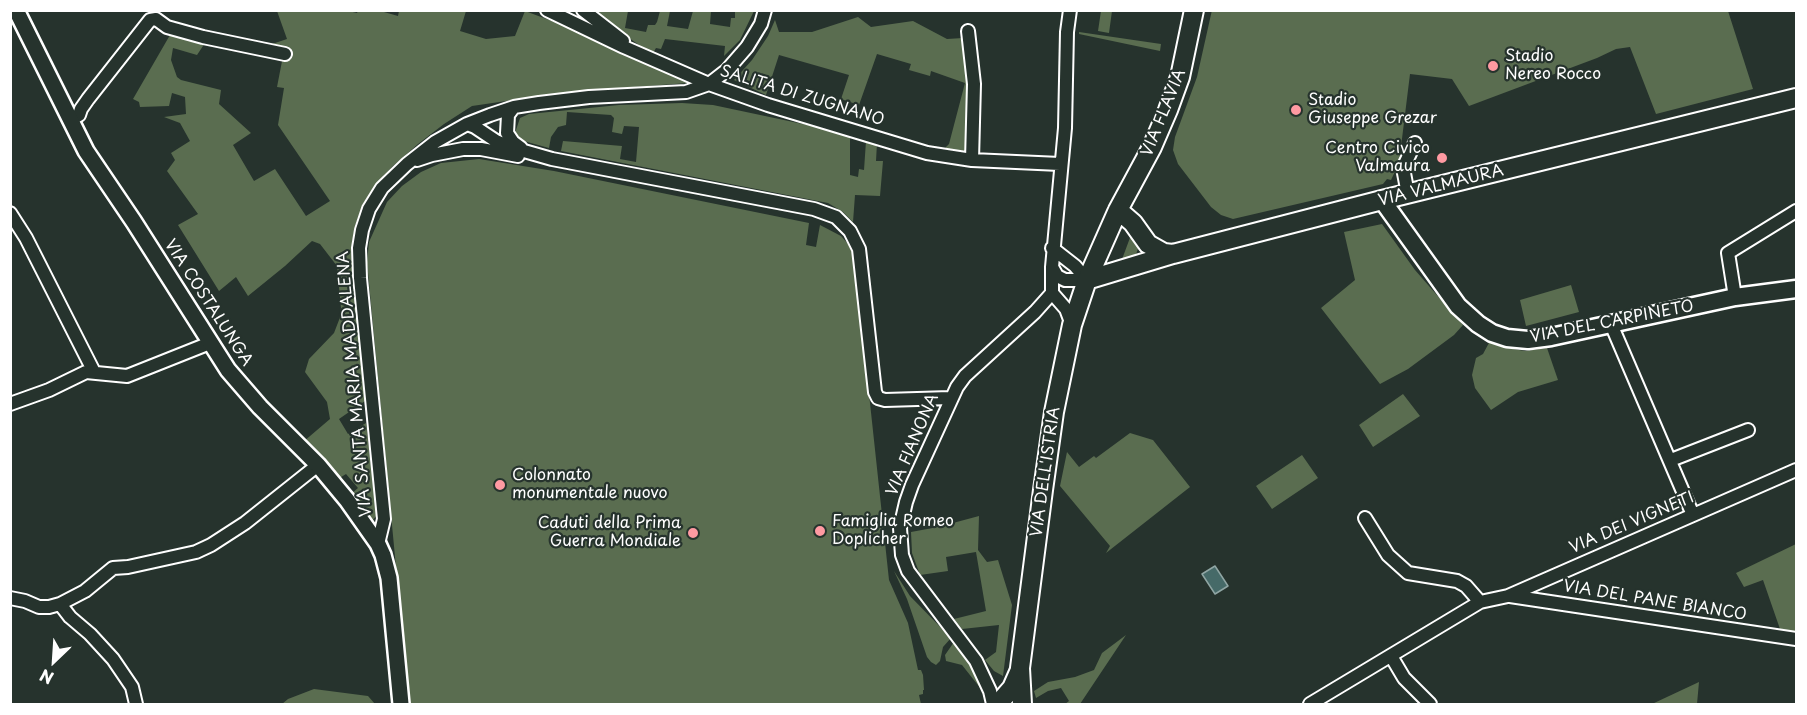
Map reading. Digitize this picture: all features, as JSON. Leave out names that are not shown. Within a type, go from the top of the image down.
[{"type":"main road","name":"VIA FLAVIA","points":[[1087,280],[1118,210],[1152,147],[1168,110],[1180,77],[1194,10]]},
{"type":"main road","name":"VIA VALMAURA","points":[[1087,280],[1173,254],[1382,200],[1797,98]]},
{"type":"main road","name":"VIA DEL CARPINETO","points":[[1382,200],[1458,306],[1478,324],[1492,333],[1507,338],[1528,340],[1551,338],[1735,297],[1797,289]]},
{"type":"main road","points":[[1118,210],[1133,223],[1148,244],[1164,253],[1173,254]]},
{"type":"main road","name":"VIA DELL'ISTRIA","points":[[1022,705],[1020,668],[1051,432],[1072,325],[1087,280]]},
{"type":"main road","name":"VIA DELL'ISTRIA","points":[[999,705],[1012,688],[1020,668]]},
{"type":"main road","name":"VIA DELL'ISTRIA","points":[[999,705],[1008,702],[1016,705]]},
{"type":"street","name":"VIA COSTALUNGA","points":[[16,10],[86,150],[210,344],[228,370],[260,407],[318,465],[347,500],[378,544],[389,578],[401,705]]},
{"type":"street","name":"SALITA DI ZUGNANO","points":[[547,10],[709,84],[768,105],[927,153],[972,160],[1060,164]]},
{"type":"street","points":[[583,10],[638,53]]},
{"type":"street","points":[[482,149],[468,140],[465,133],[467,124],[514,107],[589,97],[686,92],[709,84],[727,70],[747,47],[761,24],[765,10]]},
{"type":"street","points":[[1070,10],[1067,32],[1065,128],[1052,248],[1052,293],[1066,309],[1072,325]]},
{"type":"street","points":[[70,120],[79,115],[88,99],[150,20],[156,20],[180,31],[285,54]]},
{"type":"street","points":[[968,31],[974,84],[972,160]]},
{"type":"street","points":[[514,107],[508,115],[507,133],[513,142],[524,151]]},
{"type":"street","name":"VIA SANTA MARIA MADDALENA","points":[[378,544],[384,519],[359,248],[362,230],[369,209],[382,188],[435,142],[467,124],[483,131],[496,141],[552,159],[814,209],[836,217],[850,231],[860,249],[875,392],[878,398],[885,400],[950,399]]},
{"type":"street","points":[[1408,194],[1403,168],[1415,143]]},
{"type":"street","name":"VIA SANTA MARIA MADDALENA","points":[[407,165],[432,154],[482,149],[552,159]]},
{"type":"street","points":[[1735,297],[1728,253],[1797,210]]},
{"type":"street","points":[[10,213],[26,238],[94,372]]},
{"type":"street","points":[[1052,248],[1075,266],[1087,280]]},
{"type":"street","points":[[1052,267],[1057,276],[1065,280],[1087,280]]},
{"type":"street","name":"VIA FIANONA","points":[[993,705],[990,691],[976,661],[908,571],[902,555],[900,528],[906,502],[950,399],[965,376],[1035,312],[1052,293]]},
{"type":"street","points":[[1611,324],[1694,515]]},
{"type":"street","points":[[10,404],[49,390],[79,374],[94,372],[127,376],[210,344]]},
{"type":"street","points":[[1671,460],[1748,430]]},
{"type":"street","points":[[10,598],[39,607],[49,607],[85,591],[113,568],[128,567],[196,552],[212,545],[245,523],[318,465]]},
{"type":"street","name":"VIA DEI VIGNETI","points":[[1310,705],[1480,602],[1509,596],[1797,470]]},
{"type":"street","points":[[1365,518],[1388,555],[1408,573],[1457,581],[1466,586],[1480,602]]},
{"type":"street","name":"VIA DEL PANE BIANCO","points":[[1509,596],[1797,639]]},
{"type":"street","points":[[60,604],[70,617],[90,634],[113,659],[132,687],[136,705]]},
{"type":"street","points":[[1391,656],[1404,678],[1430,705]]},
{"type":"green space","points":[[344,10],[357,13],[358,11],[377,10],[398,16],[399,11],[466,11],[460,31],[486,39],[515,36],[525,11],[683,77],[688,83],[568,92],[472,106],[418,144],[378,182],[363,204],[355,226],[351,250],[365,401],[339,419],[348,434],[366,423],[377,515],[372,521],[351,494],[358,488],[346,474],[338,479],[303,442],[330,419],[327,402],[305,372],[309,359],[334,333],[339,320],[341,308],[337,266],[320,244],[312,241],[248,296],[236,277],[219,291],[178,225],[198,214],[167,171],[175,160],[171,153],[190,141],[180,123],[164,117],[186,114],[185,97],[172,93],[169,106],[140,107],[139,102],[133,99],[170,35],[205,43],[197,55],[173,48],[171,60],[177,77],[221,90],[219,104],[251,133],[233,145],[254,181],[275,169],[306,216],[330,201],[278,125],[284,88],[277,87],[283,56],[269,45],[287,39],[277,11]]},
{"type":"green space","name":"Stadio Giuseppe Grezar","points":[[1212,10],[1728,11],[1753,89],[1656,114],[1630,47],[1616,49],[1469,106],[1452,79],[1410,74],[1399,163],[1391,180],[1387,179],[1383,184],[1233,219],[1221,215],[1211,207],[1178,164],[1173,150],[1175,137],[1197,77]]},
{"type":"green space","points":[[591,11],[628,11],[625,28],[646,32],[648,25],[655,25],[657,22],[660,11],[670,11],[667,26],[688,29],[693,11],[711,11],[710,24],[730,27],[731,18],[735,18],[735,11],[754,11],[740,40],[724,56],[725,46],[665,39],[661,49],[656,48],[653,53]]},
{"type":"green space","points":[[1101,11],[1112,11],[1109,33],[1098,31]]},
{"type":"green space","points":[[858,17],[871,27],[913,21],[947,39],[963,38],[969,86],[968,154],[942,151],[949,144],[965,83],[931,71],[930,76],[909,70],[911,64],[877,54],[859,105],[841,99],[849,75],[779,55],[766,95],[734,80],[752,60],[768,36],[775,20],[779,32],[812,32]]},
{"type":"green space","points":[[1079,32],[1161,44],[1160,51],[1079,34]]},
{"type":"green space","points":[[682,103],[713,105],[850,134],[850,175],[858,177],[859,169],[864,170],[866,141],[877,143],[876,161],[883,161],[880,196],[855,195],[853,222],[843,212],[828,203],[561,151],[563,141],[622,146],[620,159],[636,162],[639,127],[624,126],[622,134],[612,132],[614,118],[611,115],[567,112],[566,125],[558,127],[551,137],[549,148],[520,140],[515,133],[520,118],[529,114],[619,105]]},
{"type":"green space","points":[[479,159],[554,171],[809,223],[806,245],[816,247],[820,225],[841,236],[849,245],[854,254],[889,580],[908,623],[918,670],[921,670],[923,675],[924,690],[923,694],[919,695],[921,704],[409,704],[367,262],[369,242],[387,202],[402,186],[421,172],[441,163]]},
{"type":"green space","points":[[1382,224],[1415,270],[1463,325],[1454,335],[1408,369],[1380,384],[1321,308],[1355,280],[1344,232]]},
{"type":"green space","points":[[1131,235],[1140,243],[1134,260],[1121,262]]},
{"type":"green space","points":[[1571,285],[1579,312],[1526,326],[1520,300]]},
{"type":"green space","points":[[1490,341],[1507,348],[1525,351],[1547,348],[1558,380],[1518,392],[1491,410],[1475,388],[1472,375],[1476,358],[1483,354]]},
{"type":"green space","points":[[1403,394],[1420,416],[1373,447],[1359,425]]},
{"type":"green space","points":[[1130,433],[1153,440],[1190,487],[1106,553],[1110,546],[1060,486],[1067,452],[1079,467],[1094,456],[1096,458]]},
{"type":"green space","points":[[1302,455],[1318,478],[1272,509],[1256,486]]},
{"type":"green space","points":[[979,516],[978,550],[987,562],[998,560],[1012,605],[1003,676],[994,671],[985,660],[996,652],[999,625],[962,629],[954,619],[986,611],[976,552],[946,557],[948,571],[920,575],[912,553],[911,532]]},
{"type":"green space","points":[[1796,544],[1796,632],[1780,629],[1763,580],[1744,587],[1736,573]]},
{"type":"green space","points":[[894,571],[910,596],[951,638],[943,647],[940,661],[936,665],[927,657],[907,599]]},
{"type":"green space","points":[[1126,635],[1080,704],[1065,704],[1069,701],[1061,688],[1048,691],[1036,698],[1034,691],[1048,682],[1075,677],[1094,670],[1102,653]]},
{"type":"green space","points":[[954,642],[980,678],[985,694],[962,665],[946,661],[945,655]]},
{"type":"green space","points":[[1699,682],[1697,704],[1652,704]]},
{"type":"green space","points":[[314,689],[368,696],[375,704],[282,704],[288,699]]},
{"type":"water","points":[[1215,566],[1228,586],[1215,594],[1202,574]]},
{"type":"place","name":"Stadio Nereo Rocco","points":[[1493,66]]},
{"type":"place","name":"Stadio Giuseppe Grezar","points":[[1296,110]]},
{"type":"place","name":"Centro Civico Valmaura","points":[[1442,158]]},
{"type":"place","name":"Colonnato monumentale nuovo","points":[[500,485]]},
{"type":"place","name":"Famiglia Romeo Doplicher","points":[[820,531]]},
{"type":"place","name":"Caduti della Prima Guerra Mondiale","points":[[693,533]]}]
